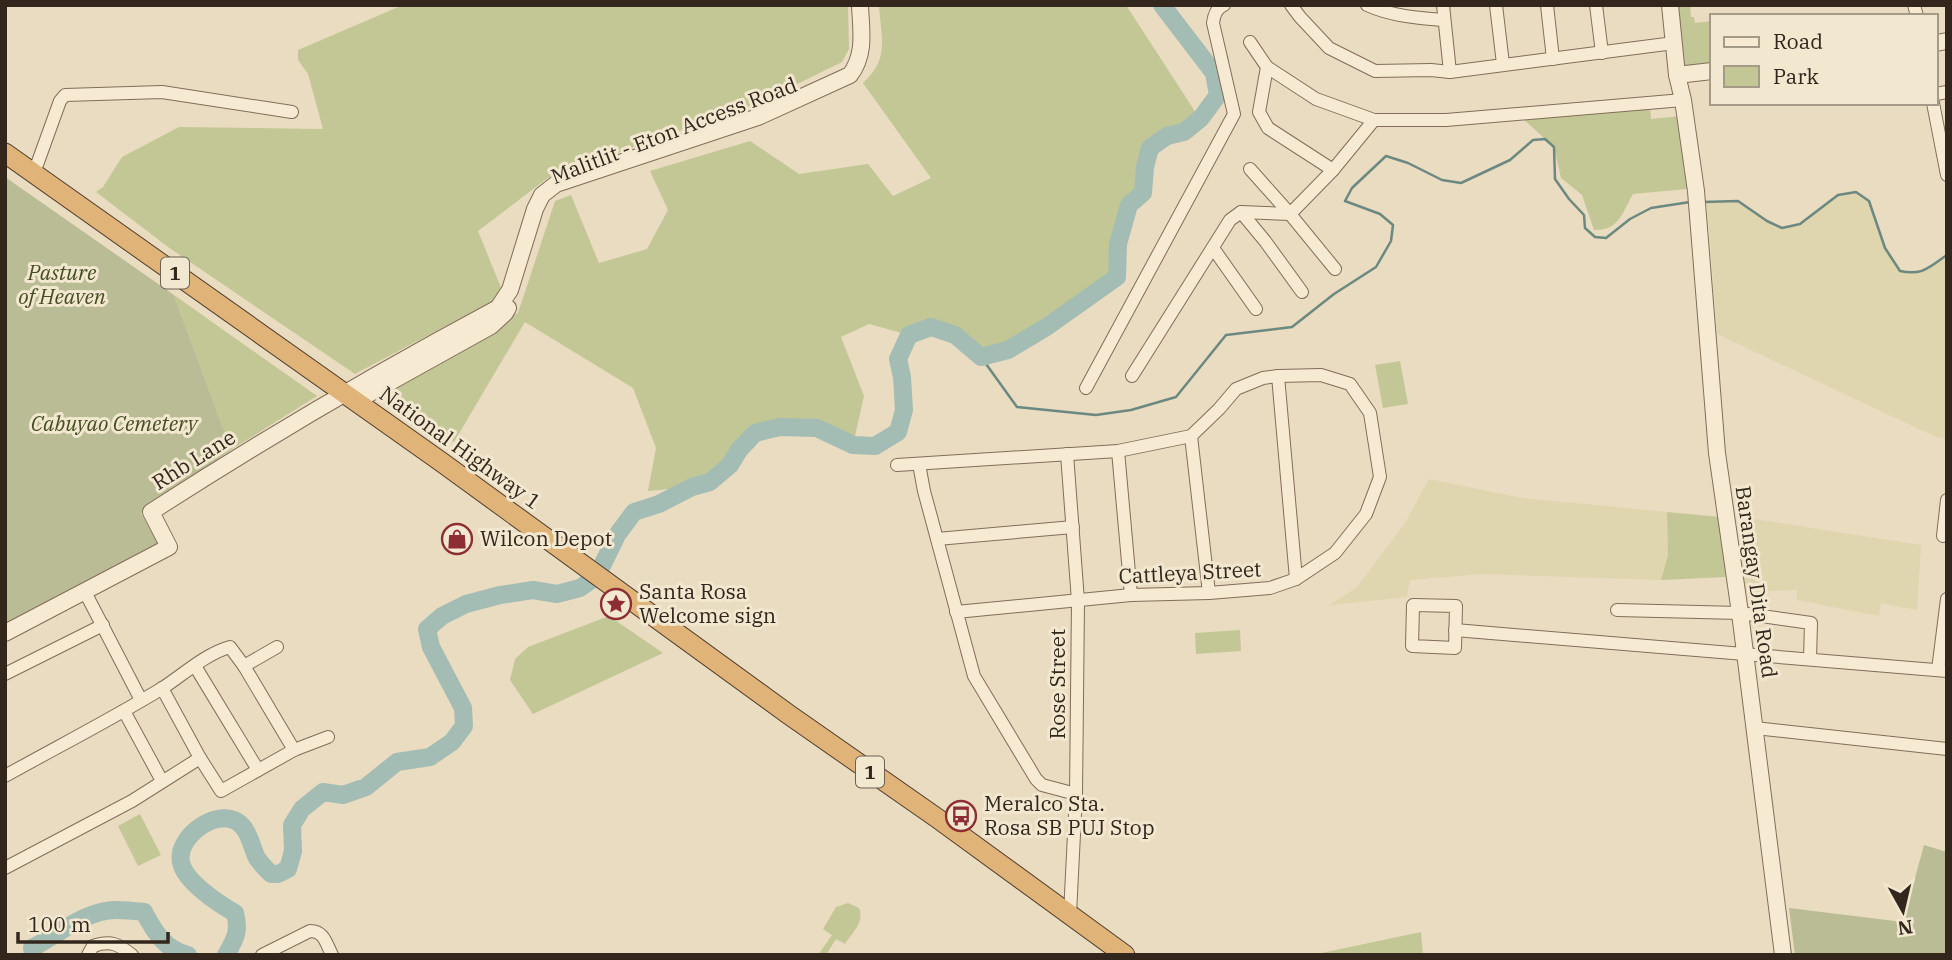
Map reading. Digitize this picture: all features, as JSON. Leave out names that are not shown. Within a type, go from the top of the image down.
[{"type":"highway","name":"National Highway 1","points":[[5,153],[350,397],[1125,955]]},
{"type":"street","name":"Malitlit - Eton Access Road","points":[[350,397],[421,357],[498,308],[510,290],[535,209],[542,195],[556,184],[758,117],[850,75],[861,56],[860,5]]},
{"type":"street","name":"Malitlit - Eton Access Road","points":[[421,357],[491,326],[505,313],[516,292],[544,209],[550,199],[562,190],[763,124],[854,82],[863,73],[870,59],[869,5]]},
{"type":"street","points":[[1086,388],[1234,114],[1213,23],[1214,13],[1224,5]]},
{"type":"street","points":[[1292,5],[1329,48],[1374,71],[1450,72],[1674,43]]},
{"type":"street","points":[[1367,5],[1383,12],[1444,20]]},
{"type":"street","points":[[1443,5],[1450,72]]},
{"type":"street","points":[[1496,5],[1503,64]]},
{"type":"street","points":[[1547,5],[1553,59]]},
{"type":"street","points":[[1596,5],[1602,53]]},
{"type":"street","name":"Barangay Dita Road","points":[[1670,5],[1677,75],[1696,191],[1717,453],[1783,955]]},
{"type":"street","points":[[1250,42],[1267,67],[1316,99],[1374,120],[1446,120],[1683,100]]},
{"type":"street","points":[[1267,67],[1259,112],[1262,120],[1268,128],[1333,170]]},
{"type":"street","points":[[1677,75],[1710,71]]},
{"type":"street","points":[[33,173],[60,101],[65,95],[162,92],[292,112]]},
{"type":"street","points":[[1934,105],[1943,139],[1947,175]]},
{"type":"street","points":[[1132,376],[1230,220],[1241,212],[1290,214],[1333,170],[1374,120]]},
{"type":"street","points":[[1250,169],[1335,269]]},
{"type":"street","points":[[1241,212],[1302,292]]},
{"type":"street","points":[[1213,248],[1255,309]]},
{"type":"street","name":"Cattleya Street","points":[[956,612],[1131,595],[1270,588],[1296,579],[1335,553],[1366,514],[1380,477],[1370,413],[1350,384],[1321,375],[1263,378],[1236,389],[1191,436]]},
{"type":"street","points":[[1278,376],[1296,579]]},
{"type":"street","name":"Rhb Lane","points":[[5,633],[169,547],[151,512],[236,457],[350,397]]},
{"type":"street","points":[[897,466],[1118,451],[1191,436],[1209,593]]},
{"type":"street","points":[[1118,451],[1131,595]]},
{"type":"street","name":"Rose Street","points":[[1067,453],[1078,601],[1076,794],[1070,914]]},
{"type":"street","points":[[919,464],[974,676],[1036,779],[1042,785],[1076,794]]},
{"type":"street","points":[[1945,527],[1947,500]]},
{"type":"street","points":[[937,540],[1073,527]]},
{"type":"street","points":[[85,592],[141,700]]},
{"type":"street","points":[[1455,630],[1942,671],[1947,598]]},
{"type":"street","points":[[1413,605],[1456,606],[1455,630],[1455,648],[1412,646],[1413,605]]},
{"type":"street","points":[[1617,610],[1740,613],[1811,623],[1810,659]]},
{"type":"street","points":[[5,674],[103,625]]},
{"type":"street","points":[[5,776],[124,711],[230,647],[294,750]]},
{"type":"street","points":[[244,666],[277,647]]},
{"type":"street","points":[[195,666],[258,770]]},
{"type":"street","points":[[162,688],[221,791],[294,750],[328,737]]},
{"type":"street","points":[[124,711],[162,781]]},
{"type":"street","points":[[1755,729],[1947,749]]},
{"type":"street","points":[[5,868],[132,800],[200,758]]},
{"type":"street","points":[[270,953],[310,930],[322,935],[332,955]]},
{"type":"street","points":[[88,955],[93,946],[105,942],[120,946],[132,955]]},
{"type":"shaded area","points":[[1856,192],[1869,201],[1885,248],[1900,270],[1914,273],[1927,269],[1947,255],[1947,438],[1936,437],[1717,334],[1707,202],[1738,201],[1782,228],[1800,224],[1838,195]]},
{"type":"shaded area","points":[[1429,479],[1522,498],[1667,512],[1668,555],[1661,580],[1482,574],[1410,580],[1407,597],[1330,605],[1357,587],[1405,523]]},
{"type":"shaded area","points":[[1741,517],[1921,545],[1917,610],[1881,603],[1879,616],[1797,600],[1797,590],[1743,592]]},
{"type":"green space","points":[[403,5],[848,5],[849,49],[842,62],[759,103],[549,177],[478,231],[504,295],[355,374],[168,247],[96,192],[103,187],[122,157],[179,127],[323,129],[308,74],[298,60],[298,50]]},
{"type":"green space","points":[[879,5],[1126,5],[1198,116],[1184,132],[1167,136],[1150,148],[1143,193],[1129,205],[1118,244],[1117,277],[1048,326],[1008,350],[981,357],[955,335],[931,327],[909,335],[869,324],[841,337],[864,396],[853,445],[817,428],[780,427],[755,433],[739,450],[730,465],[710,482],[692,487],[648,491],[656,448],[633,388],[525,322],[454,442],[382,394],[518,313],[555,201],[571,195],[599,263],[647,249],[668,210],[650,171],[750,141],[799,174],[868,164],[893,196],[931,178],[863,83],[877,65],[882,47]]},
{"type":"green space","points":[[1672,5],[1690,5],[1691,17],[1694,17],[1695,23],[1710,21],[1710,68],[1681,71]]},
{"type":"green space","points":[[1650,105],[1651,119],[1680,116],[1687,189],[1633,194],[1619,220],[1602,230],[1594,230],[1582,195],[1561,178],[1554,147],[1521,117]]},
{"type":"green space","name":"Cabuyao Cemetery","points":[[5,177],[174,295],[231,450],[141,513],[158,544],[5,628]]},
{"type":"green space","points":[[174,295],[317,396],[231,450]]},
{"type":"green space","points":[[1400,361],[1408,404],[1383,408],[1375,365]]},
{"type":"green space","points":[[1667,512],[1720,517],[1726,577],[1661,580],[1668,555]]},
{"type":"green space","points":[[609,616],[663,653],[533,714],[510,680],[515,659],[528,647]]},
{"type":"green space","points":[[1240,630],[1241,651],[1196,654],[1195,633]]},
{"type":"green space","points":[[140,814],[161,855],[138,866],[118,826]]},
{"type":"green space","points":[[1924,845],[1947,852],[1947,955],[1795,955],[1789,908],[1903,922]]},
{"type":"green space","points":[[848,903],[859,908],[857,927],[845,944],[836,939],[826,955],[818,955],[832,935],[823,929],[836,907]]},
{"type":"green space","points":[[1421,932],[1423,955],[1312,955]]},
{"type":"waterway","points":[[226,955],[236,935],[235,913],[188,877],[181,862],[184,844],[198,828],[208,822],[227,818],[240,824],[260,862],[271,874],[278,874],[288,869],[293,851],[292,825],[302,809],[323,792],[343,795],[366,787],[397,762],[430,757],[452,742],[464,726],[463,708],[431,647],[427,629],[442,616],[466,604],[500,595],[533,590],[557,594],[580,588],[597,576],[617,535],[634,512],[710,482],[730,465],[739,450],[755,433],[780,427],[817,428],[853,445],[875,446],[898,432],[904,410],[898,359],[909,335],[931,327],[955,335],[981,357],[1008,350],[1048,326],[1117,277],[1118,244],[1129,205],[1143,193],[1150,148],[1167,136],[1184,132],[1201,118],[1218,95],[1214,73],[1162,5]]},
{"type":"waterway","points":[[981,357],[1017,407],[1096,415],[1131,410],[1176,397],[1226,335],[1292,327],[1334,294],[1376,267],[1391,241],[1393,225],[1380,214],[1345,201],[1352,188],[1386,156],[1408,163],[1442,180],[1461,183],[1510,160],[1533,140],[1545,139],[1554,147],[1555,179],[1584,215],[1585,228],[1595,237],[1606,238],[1630,219],[1651,208],[1690,202]]},
{"type":"waterway","points":[[1703,202],[1738,201],[1782,228],[1800,224],[1838,195],[1856,192],[1869,201],[1885,248],[1900,271],[1920,271],[1947,255]]},
{"type":"waterway","points":[[33,955],[32,948],[72,924],[94,914],[116,910],[144,912],[156,933],[167,944],[188,955]]},
{"type":"place","name":"Wilcon Depot","points":[[457,539]]},
{"type":"place","name":"Santa Rosa Welcome sign","points":[[616,604]]},
{"type":"place","name":"Meralco Sta. Rosa SB PUJ Stop","points":[[961,816]]},
{"type":"park label","name":"Pasture of Heaven","points":[[62,285]]}]
